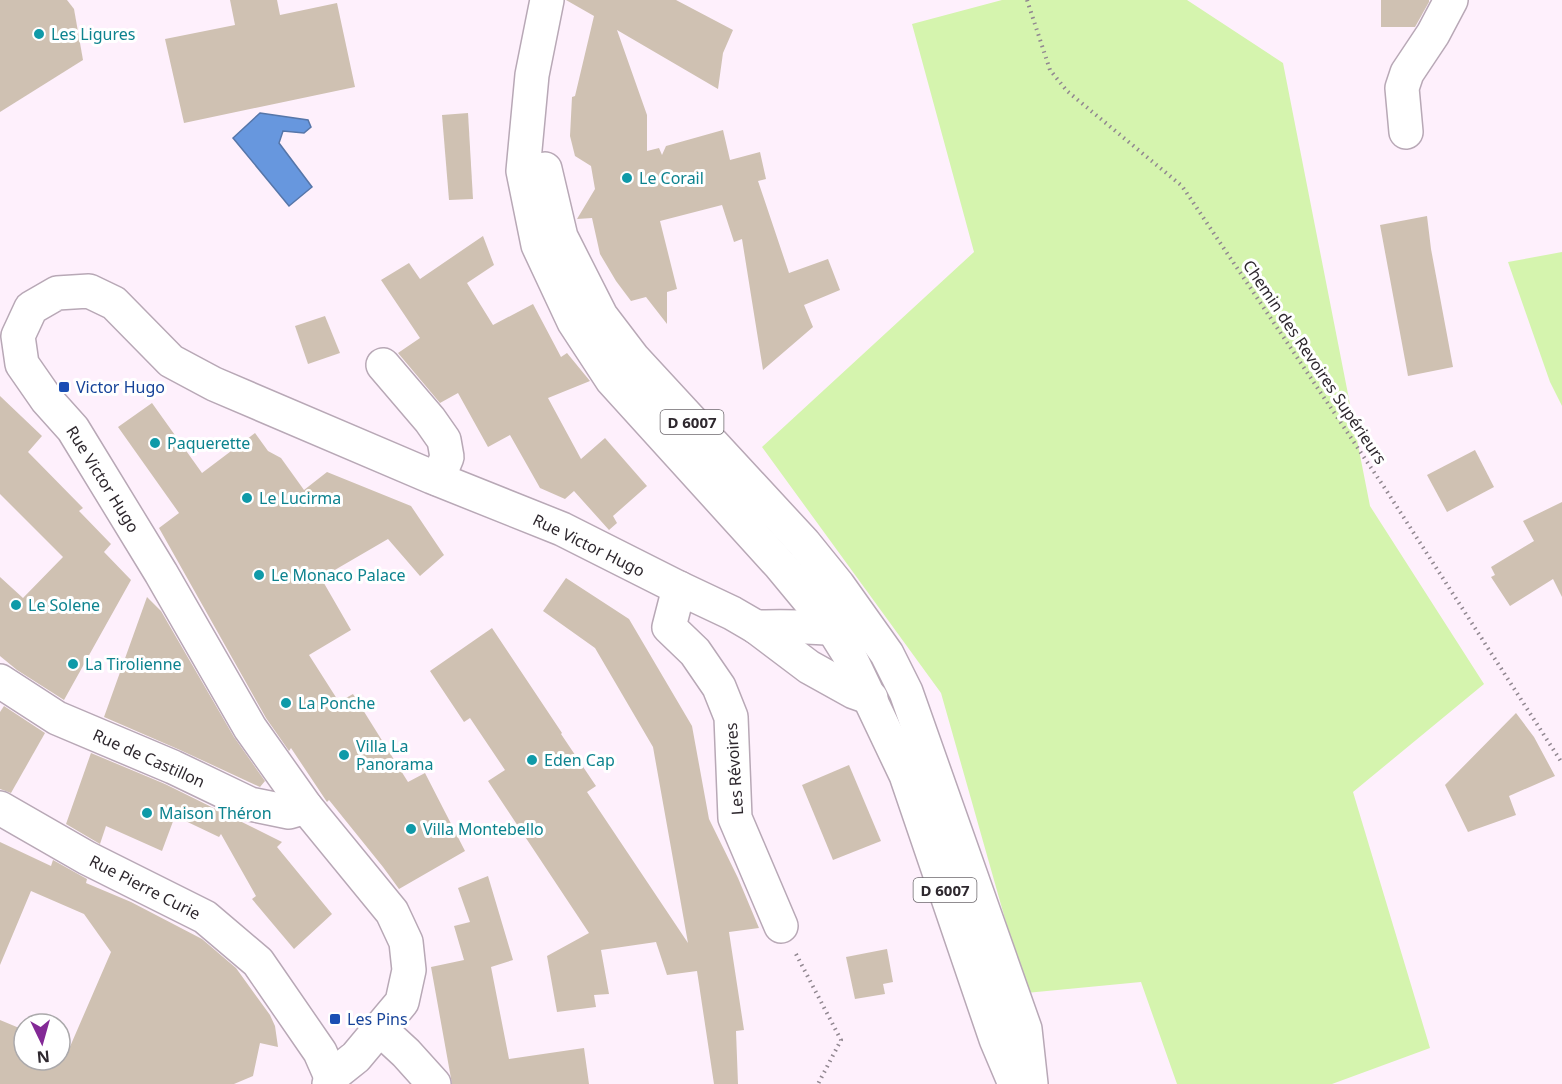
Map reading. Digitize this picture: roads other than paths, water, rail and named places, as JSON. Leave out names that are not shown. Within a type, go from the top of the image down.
[{"type":"street","name":"D 6007","points":[[547,0],[532,75],[523,171],[538,245],[574,322],[595,330],[633,358],[804,543],[838,585],[887,654],[906,692],[1025,1029],[1031,1084]]},
{"type":"street","points":[[1406,132],[1402,88],[1407,72],[1433,34],[1451,0]]},
{"type":"street","name":"Rue Victor Hugo","points":[[330,1081],[356,1057],[402,1002],[409,970],[406,942],[392,912],[306,807],[250,728],[161,573],[74,429],[47,400],[22,364],[18,336],[32,308],[57,293],[89,291],[114,303],[171,361],[214,384],[562,529],[732,613],[756,627],[809,667],[854,692],[871,698]]},
{"type":"street","name":"D 6007","points":[[595,330],[612,380],[843,638],[906,775],[996,1040],[1016,1084]]},
{"type":"street","points":[[383,365],[444,440],[447,458],[438,479]]},
{"type":"street","points":[[838,585],[838,609],[843,638]]},
{"type":"street","name":"Les Révoires","points":[[679,588],[669,627],[695,652],[719,687],[731,717],[735,818],[782,926]]},
{"type":"street","name":"Rue Victor Hugo","points":[[756,627],[843,638]]},
{"type":"street","points":[[809,667],[843,638],[858,637],[877,668],[886,689],[922,736]]},
{"type":"street","name":"Rue de Castillon","points":[[0,681],[57,718],[173,767],[250,804],[289,812],[306,807]]},
{"type":"street","name":"Rue Pierre Curie","points":[[0,808],[87,858],[205,917],[258,962],[320,1052],[330,1081]]},
{"type":"street","points":[[380,1029],[434,1084]]},
{"type":"water","points":[[260,113],[308,120],[311,127],[304,133],[283,131],[279,143],[312,187],[289,206],[233,138]]},
{"type":"place","name":"Les Ligures","points":[[39,34]]},
{"type":"place","name":"Le Corail","points":[[627,178]]},
{"type":"place","name":"Victor Hugo","points":[[64,387]]},
{"type":"place","name":"Paquerette","points":[[155,443]]},
{"type":"place","name":"Le Lucirma","points":[[247,498]]},
{"type":"place","name":"Le Monaco Palace","points":[[259,575]]},
{"type":"place","name":"Le Solene","points":[[16,605]]},
{"type":"place","name":"La Tirolienne","points":[[73,664]]},
{"type":"place","name":"La Ponche","points":[[286,703]]},
{"type":"place","name":"Villa La Panorama","points":[[344,755]]},
{"type":"place","name":"Eden Cap","points":[[532,760]]},
{"type":"place","name":"Maison Théron","points":[[147,813]]},
{"type":"place","name":"Villa Montebello","points":[[411,829]]},
{"type":"place","name":"Les Pins","points":[[335,1019]]}]
